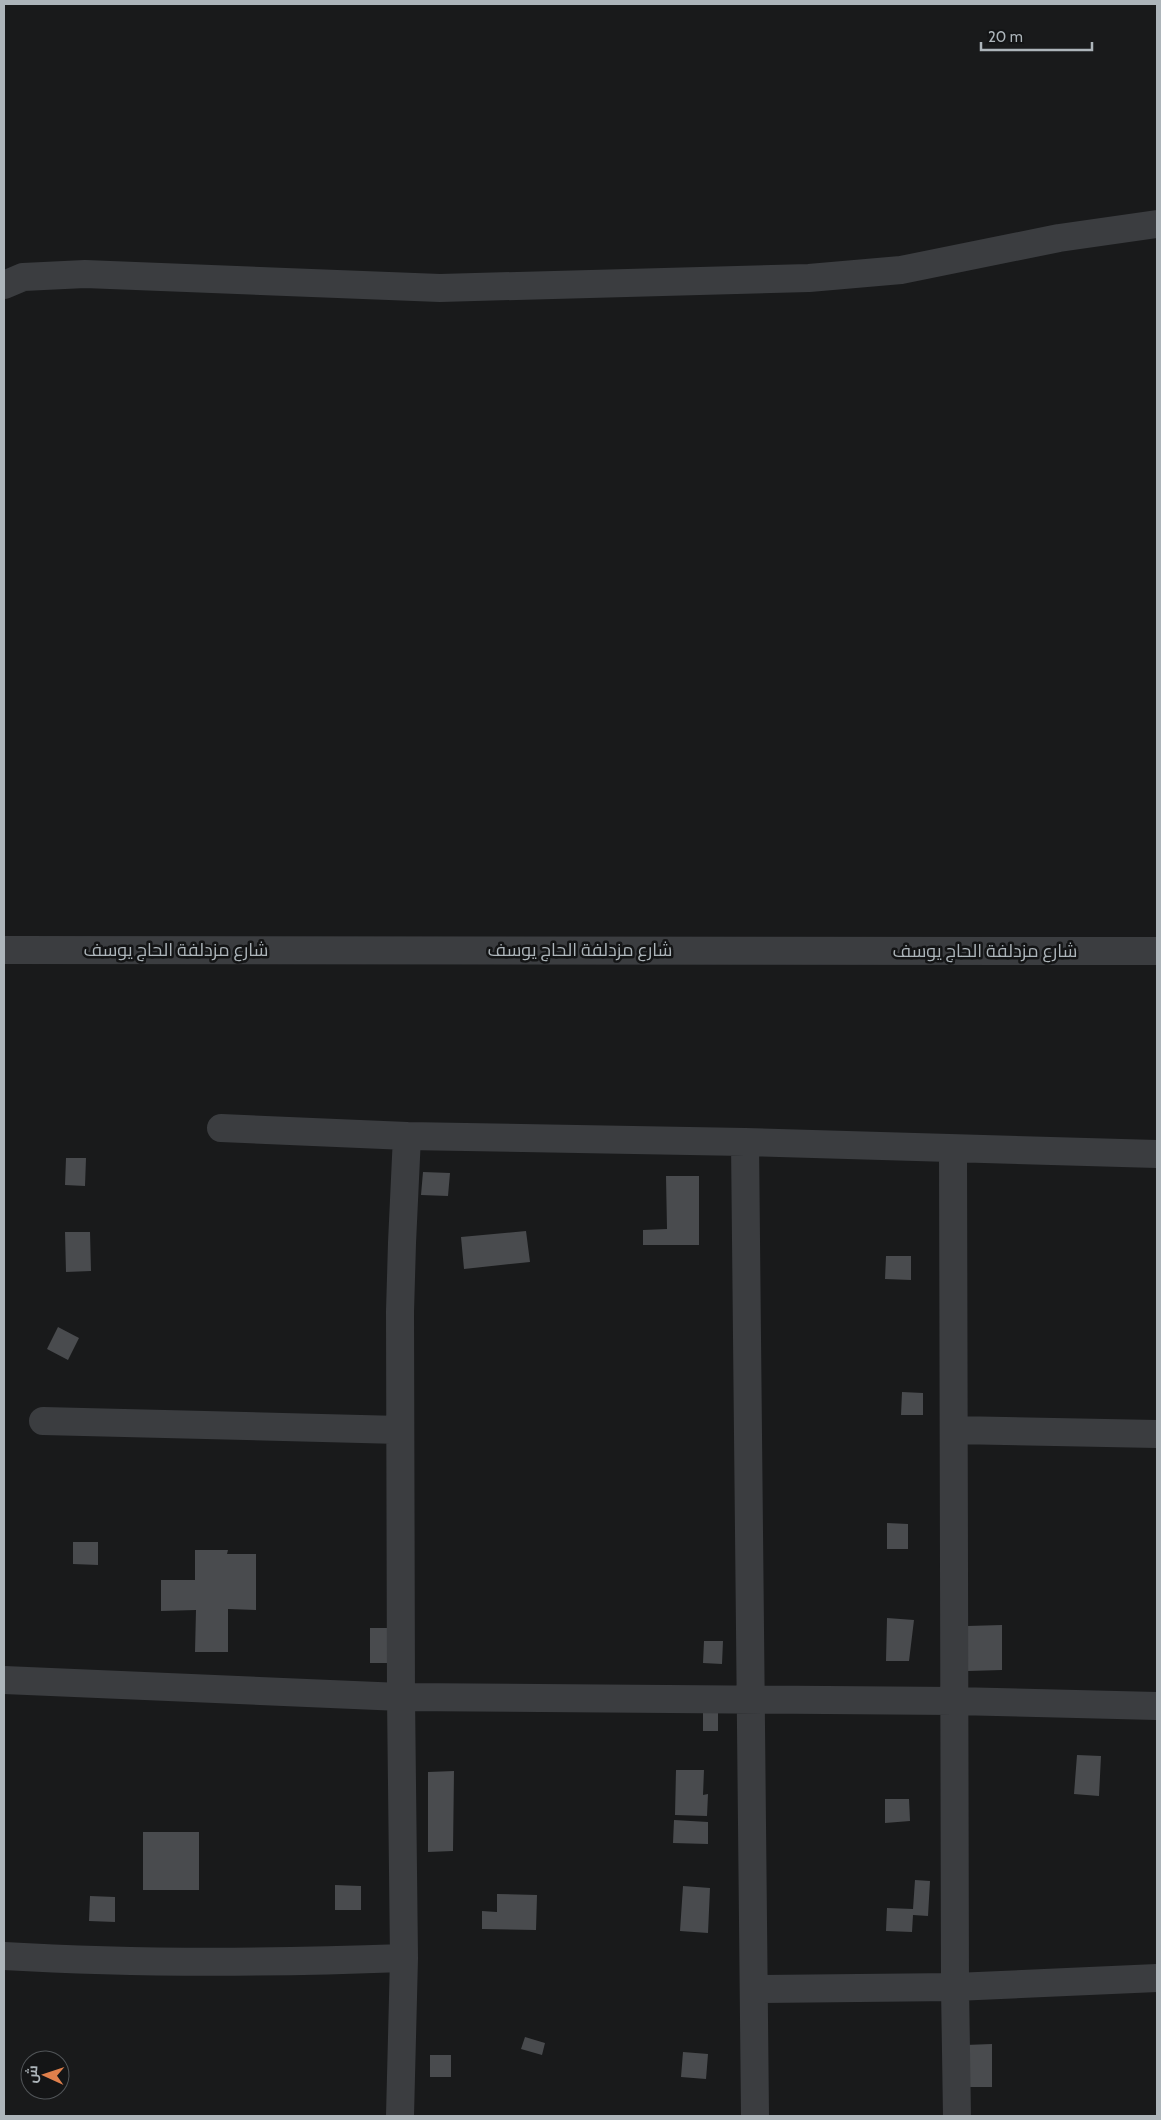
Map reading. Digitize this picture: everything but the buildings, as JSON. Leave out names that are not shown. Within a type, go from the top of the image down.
[{"type":"street","points":[[4,285],[23,277],[85,274],[440,288],[809,278],[901,270],[1059,238],[1157,224]]},
{"type":"street","name":"شارع مزدلفة الحاج يوسف","points":[[4,950],[1157,951]]},
{"type":"street","points":[[221,1128],[407,1136],[745,1142],[953,1150],[1157,1154]]},
{"type":"street","points":[[400,2116],[404,1958],[400,1430],[402,1243],[407,1136]]},
{"type":"street","points":[[745,1142],[755,2116]]},
{"type":"street","points":[[953,1150],[957,2116]]},
{"type":"street","points":[[43,1421],[400,1430]]},
{"type":"street","points":[[954,1430],[1157,1434]]},
{"type":"street","points":[[4,1680],[401,1697],[954,1701],[1157,1706]]},
{"type":"street","points":[[4,1956],[62,1960],[216,1961],[325,1961],[404,1958]]},
{"type":"street","points":[[754,1989],[955,1987],[1157,1978]]}]
